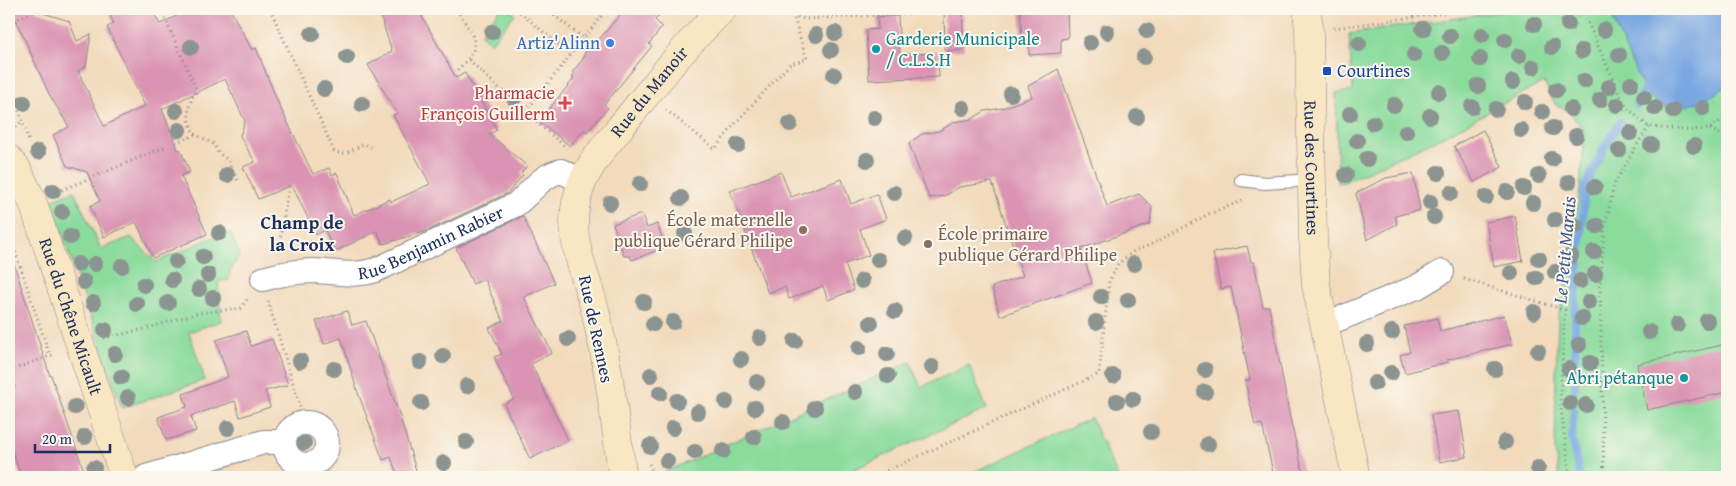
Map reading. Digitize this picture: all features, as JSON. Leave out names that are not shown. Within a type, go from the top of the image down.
[{"type":"street","name":"Rue du Manoir","points":[[582,181],[592,163],[653,86],[703,28],[723,9]]},
{"type":"street","name":"Rue des Courtines","points":[[1308,20],[1313,238],[1316,285],[1356,477]]},
{"type":"street","name":"Rue du Chêne Micault","points":[[20,154],[17,169],[32,200],[124,477]]},
{"type":"street","name":"Rue Benjamin Rabier","points":[[264,279],[287,272],[314,271],[355,275],[376,270],[515,205],[544,176],[552,172],[560,170],[582,181]]},
{"type":"street","name":"Rue de Rennes","points":[[582,181],[576,203],[574,222],[577,246],[595,310],[603,349],[623,477]]},
{"type":"street","points":[[1324,325],[1417,287],[1442,272]]},
{"type":"street","points":[[305,423],[318,427],[326,438],[325,467],[298,463],[292,460],[285,449],[285,442],[289,431],[293,427],[305,423]]},
{"type":"street","points":[[146,477],[264,442],[285,442]]},
{"type":"lane","points":[[1241,180],[1265,183],[1313,180]]},
{"type":"path","points":[[9,22],[42,9]]},
{"type":"path","points":[[161,9],[196,89],[190,103],[188,118],[194,134],[214,144],[218,153],[227,159],[239,183]]},
{"type":"path","points":[[270,9],[334,151],[339,154],[344,153],[364,144],[371,147]]},
{"type":"path","points":[[457,9],[475,41],[475,48],[469,60],[458,70]]},
{"type":"path","points":[[516,9],[570,54]]},
{"type":"path","points":[[546,9],[583,38]]},
{"type":"path","points":[[520,108],[526,109],[530,106],[606,9]]},
{"type":"path","points":[[791,10],[798,18],[805,19],[939,12],[943,9]]},
{"type":"path","points":[[1308,20],[1474,9]]},
{"type":"path","points":[[1582,9],[1627,108],[1649,127],[1685,130],[1710,129],[1727,137]]},
{"type":"path","points":[[662,106],[715,148],[790,64],[806,59],[791,10]]},
{"type":"path","points":[[469,60],[520,108],[570,151]]},
{"type":"path","points":[[9,82],[21,122],[20,154]]},
{"type":"path","points":[[1710,129],[1727,116]]},
{"type":"path","points":[[9,134],[21,122]]},
{"type":"path","points":[[1606,477],[1604,470],[1600,287],[1605,225],[1615,183],[1649,127]]},
{"type":"path","points":[[176,142],[194,134]]},
{"type":"path","points":[[50,195],[167,146]]},
{"type":"path","points":[[873,477],[1099,374],[1109,282],[1118,264],[1133,252],[1209,214],[1249,198],[1265,183]]},
{"type":"path","points":[[9,371],[81,345],[198,313],[241,308],[264,279],[279,244],[289,186]]},
{"type":"path","points":[[9,232],[50,356]]},
{"type":"path","points":[[1442,272],[1565,310],[1560,401],[1570,477]]},
{"type":"path","points":[[269,308],[305,423]]},
{"type":"green space","points":[[500,9],[508,9],[515,14],[491,43],[481,34]]},
{"type":"green space","points":[[1519,9],[1571,9],[1579,18],[1576,9],[1727,9],[1727,477],[1559,477],[1555,451],[1558,317],[1563,300],[1580,188],[1585,133],[1570,112],[1555,104],[1544,82],[1442,137],[1345,182],[1338,183],[1336,93],[1353,91],[1349,34]]},
{"type":"green space","points":[[74,191],[101,249],[131,237],[156,262],[230,232],[240,255],[230,271],[229,280],[218,281],[221,321],[189,332],[205,380],[122,408],[51,200]]},
{"type":"green space","points":[[910,362],[921,387],[969,365],[987,409],[837,477],[663,477],[661,474]]},
{"type":"green space","points":[[1091,418],[1118,477],[963,477]]},
{"type":"water","points":[[1609,9],[1727,9],[1727,85],[1709,97],[1688,105],[1666,106],[1656,101],[1643,88]]},
{"type":"building","points":[[11,9],[30,9],[69,21],[77,41],[91,34],[86,66],[78,71],[104,126],[145,106],[107,27],[114,24],[107,9],[151,9],[160,24],[191,9],[230,9],[252,50],[256,48],[278,103],[313,174],[329,168],[332,175],[337,173],[354,215],[390,199],[391,202],[430,184],[393,115],[397,113],[368,65],[392,51],[378,9],[418,9],[456,78],[465,73],[497,130],[489,134],[527,166],[521,173],[523,175],[508,193],[427,231],[383,244],[377,231],[334,252],[325,230],[316,235],[292,185],[258,199],[243,167],[255,162],[240,136],[245,121],[225,79],[162,109],[178,150],[180,149],[190,172],[181,176],[207,234],[153,258],[136,222],[104,237],[90,206],[100,201],[87,172],[67,166],[53,135],[69,127],[49,94]]},
{"type":"building","points":[[625,9],[665,9],[655,20],[662,27],[649,44],[652,46],[604,105],[608,108],[587,132],[584,130],[570,146],[539,121],[573,80],[573,71],[583,59],[590,44],[596,43]]},
{"type":"building","points":[[944,9],[962,9],[964,50],[945,51]]},
{"type":"building","points":[[1020,9],[1067,9],[1068,38],[1061,39],[1061,53],[1029,55],[1029,40],[1022,40]]},
{"type":"building","name":"Garderie Municipale / C.L.S.H","points":[[898,16],[900,54],[938,53],[939,77],[869,80],[866,30],[878,29],[877,17]]},
{"type":"building","points":[[1058,69],[1107,206],[1139,194],[1152,207],[1150,224],[1081,249],[1092,283],[1000,316],[992,287],[1023,276],[992,182],[959,187],[945,196],[929,198],[909,143],[922,134],[939,131],[954,122],[972,119],[985,111],[1002,108],[1032,97],[1028,86]]},
{"type":"building","points":[[1483,130],[1502,167],[1474,182],[1454,146]]},
{"type":"building","points":[[781,172],[791,197],[842,179],[851,204],[877,194],[886,219],[860,229],[869,255],[845,264],[854,290],[828,300],[823,286],[789,299],[785,287],[768,293],[730,191]]},
{"type":"building","points":[[1413,173],[1420,210],[1395,216],[1397,224],[1367,240],[1356,193],[1386,178]]},
{"type":"building","points":[[642,214],[647,228],[657,224],[666,247],[632,260],[630,256],[624,256],[613,224]]},
{"type":"building","points":[[523,216],[554,283],[524,297],[552,353],[531,364],[568,440],[530,459],[504,404],[514,399],[494,357],[502,354],[489,328],[503,321],[484,279],[473,284],[456,248]]},
{"type":"building","points":[[1515,216],[1523,261],[1494,267],[1486,222]]},
{"type":"building","points":[[1247,246],[1251,262],[1254,262],[1263,307],[1269,306],[1290,418],[1304,477],[1274,477],[1262,424],[1255,425],[1245,381],[1250,380],[1231,287],[1221,289],[1213,253]]},
{"type":"building","points":[[13,261],[50,376],[86,477],[21,477],[9,441],[9,390],[15,388],[9,344],[9,262]]},
{"type":"building","points":[[347,311],[352,325],[366,321],[399,414],[418,477],[398,477],[391,457],[383,460],[358,393],[341,338],[324,344],[316,321]]},
{"type":"building","points":[[1504,315],[1512,344],[1447,360],[1448,362],[1405,373],[1400,355],[1410,352],[1404,326],[1437,318],[1440,331]]},
{"type":"building","points":[[246,331],[251,346],[272,339],[288,385],[265,391],[270,407],[240,417],[235,401],[191,416],[196,431],[166,440],[158,417],[187,407],[183,394],[228,377],[216,340]]},
{"type":"building","name":"Abri pétanque","points":[[1727,344],[1727,392],[1647,410],[1637,364]]},
{"type":"building","points":[[1459,411],[1467,457],[1439,462],[1431,415]]},
{"type":"waterway","name":"Le Petit Marais","points":[[1637,105],[1648,81]]},
{"type":"waterway","name":"Le Petit Marais","points":[[1575,388],[1575,310],[1585,187],[1604,148],[1620,122]]},
{"type":"waterway","name":"Le Petit Marais","points":[[1574,410],[1572,439],[1580,477]]},
{"type":"place","name":"Artiz'Alinn","points":[[610,43]]},
{"type":"place","name":"Garderie Municipale / C.L.S.H","points":[[876,49]]},
{"type":"place","name":"Courtines","points":[[1327,71]]},
{"type":"place","name":"Pharmacie François Guillerm","points":[[565,103]]},
{"type":"place","name":"École maternelle publique Gérard Philipe","points":[[803,230]]},
{"type":"place","name":"École primaire publique Gérard Philipe","points":[[928,244]]},
{"type":"place","name":"Abri pétanque","points":[[1684,378]]},
{"type":"district","name":"Champ de la Croix","points":[[302,233]]}]
